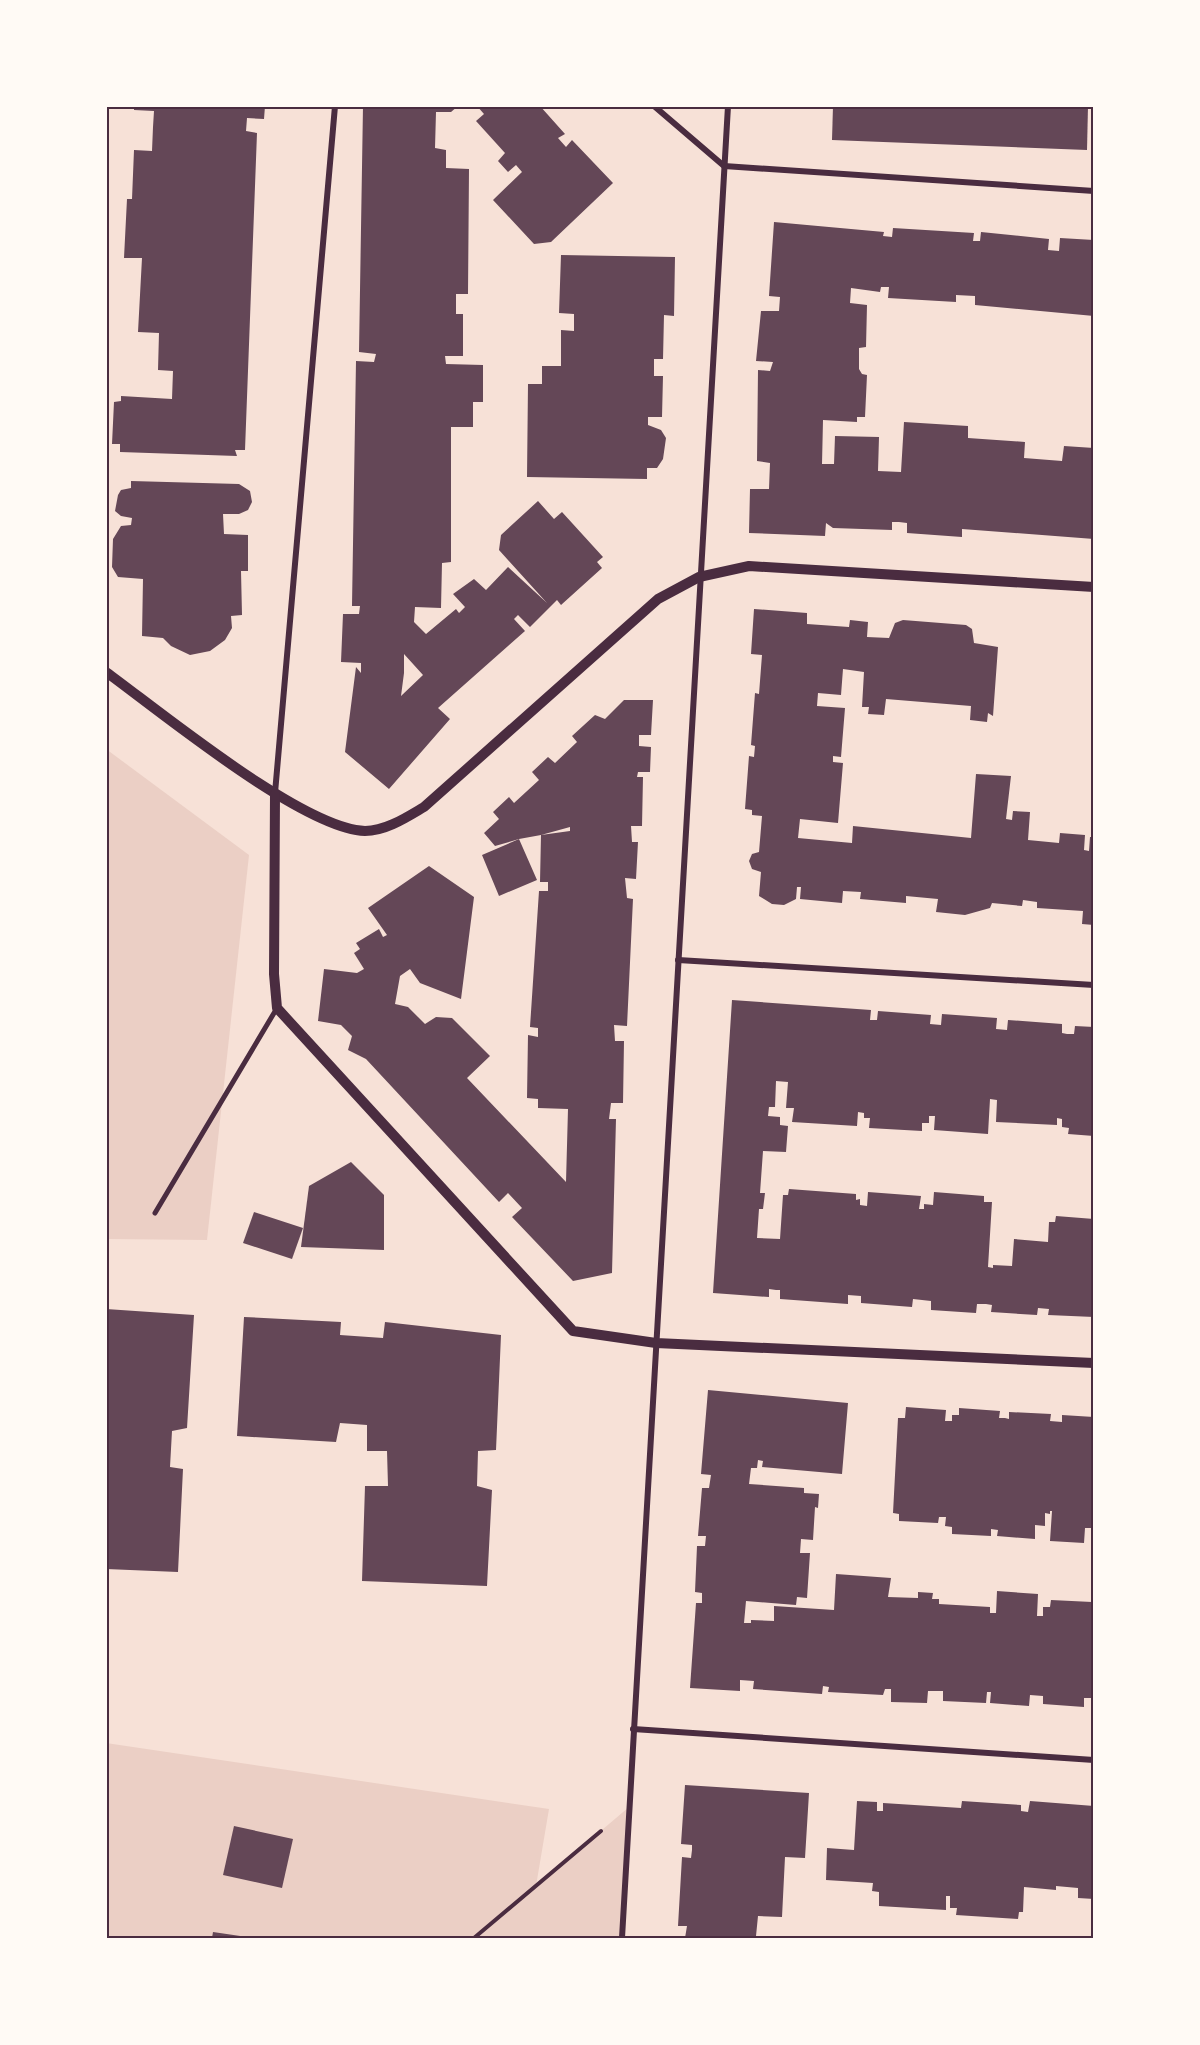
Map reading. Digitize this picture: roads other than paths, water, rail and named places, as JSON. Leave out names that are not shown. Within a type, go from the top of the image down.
[{"type":"street","points":[[155,1213],[277,1008],[274,975],[275,794],[335,106]]},
{"type":"street","points":[[654,106],[724,166],[1094,191]]},
{"type":"street","points":[[622,1938],[728,106]]},
{"type":"street","points":[[106,672],[275,794],[345,828],[367,831],[406,818],[424,807],[658,599],[699,577],[749,566],[1094,587]]},
{"type":"street","points":[[678,960],[1094,985]]},
{"type":"street","points":[[277,1008],[573,1331],[656,1343],[1094,1364]]},
{"type":"street","points":[[633,1730],[1094,1760]]}]
